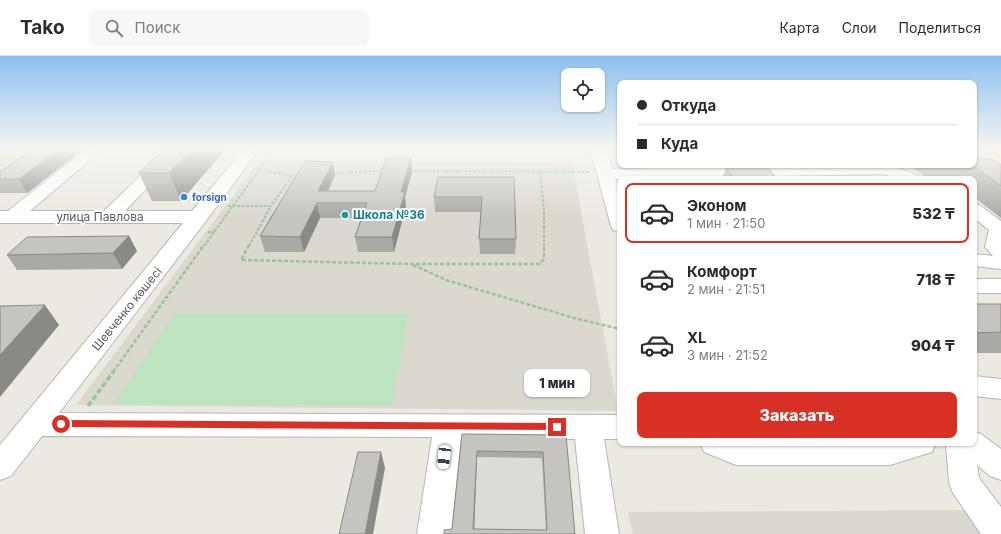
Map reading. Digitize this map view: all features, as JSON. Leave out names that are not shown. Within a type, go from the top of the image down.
[{"type":"street","points":[[6,217],[66,171]]},
{"type":"street","points":[[110,216],[155,171]]},
{"type":"street","name":"Шевченко көшесі","points":[[0,467],[235,171]]},
{"type":"street","points":[[617,216],[605,174],[712,176],[767,171]]},
{"type":"street","points":[[892,171],[904,176]]},
{"type":"street","points":[[977,211],[999,229],[995,247],[1001,253]]},
{"type":"street","name":"улица Павлова","points":[[6,217],[200,217]]},
{"type":"street","points":[[977,260],[1001,263]]},
{"type":"street","points":[[977,286],[1001,286]]},
{"type":"street","points":[[977,386],[1001,389]]},
{"type":"street","points":[[35,424],[617,427]]},
{"type":"street","points":[[434,534],[448,426]]},
{"type":"street","points":[[588,427],[602,534]]},
{"type":"street","points":[[721,446],[736,452],[890,452],[911,446]]},
{"type":"street","points":[[960,446],[964,483],[1001,534]]},
{"type":"street","points":[[975,446],[1001,467]]},
{"type":"path","points":[[74,424],[258,171]]},
{"type":"path","points":[[266,171],[292,176],[305,174]]},
{"type":"path","points":[[329,173],[381,171]]},
{"type":"path","points":[[446,171],[572,171]]},
{"type":"path","points":[[588,171],[605,174]]},
{"type":"path","points":[[292,176],[271,206],[241,260],[411,264],[539,264],[544,259],[544,211],[540,172]]},
{"type":"path","points":[[233,206],[271,206]]},
{"type":"path","points":[[411,264],[446,280],[574,318],[617,328]]},
{"type":"shaded area","points":[[251,171],[574,171],[617,411],[76,405]]},
{"type":"shaded area","points":[[448,426],[557,427],[565,534],[437,534]]},
{"type":"shaded area","points":[[980,510],[998,534],[633,534],[628,512]]},
{"type":"green space","points":[[175,313],[409,313],[392,405],[114,404]]},
{"type":"building","points":[[29,171],[19,179],[0,179],[0,172]]},
{"type":"building","points":[[141,171],[171,171],[169,173],[139,173]]},
{"type":"building","points":[[299,171],[328,171],[318,191],[375,191],[382,171],[407,171],[401,192],[405,192],[392,237],[355,237],[367,203],[317,203],[300,237],[260,236]]},
{"type":"building","points":[[729,171],[771,171],[775,176],[732,176]]},
{"type":"building","points":[[981,171],[1001,171],[1001,186]]},
{"type":"building","points":[[438,177],[514,177],[516,239],[479,239],[482,197],[434,197]]},
{"type":"building","points":[[129,236],[113,253],[7,255],[27,237]]},
{"type":"building","points":[[977,304],[1001,304],[1001,332],[977,333]]},
{"type":"building","points":[[45,305],[0,355],[0,306]]},
{"type":"building","points":[[462,434],[566,435],[575,534],[444,534],[444,530],[452,529]],"holes":[[[477,451],[543,452],[547,530],[473,529]]]},
{"type":"building","points":[[358,452],[381,452],[365,534],[339,534]]},
{"type":"place","name":"forsign","points":[[184,197]]},
{"type":"place","name":"Школа №36","points":[[345,215]]},
{"type":"route","points":[[61,424],[557,427]]}]
